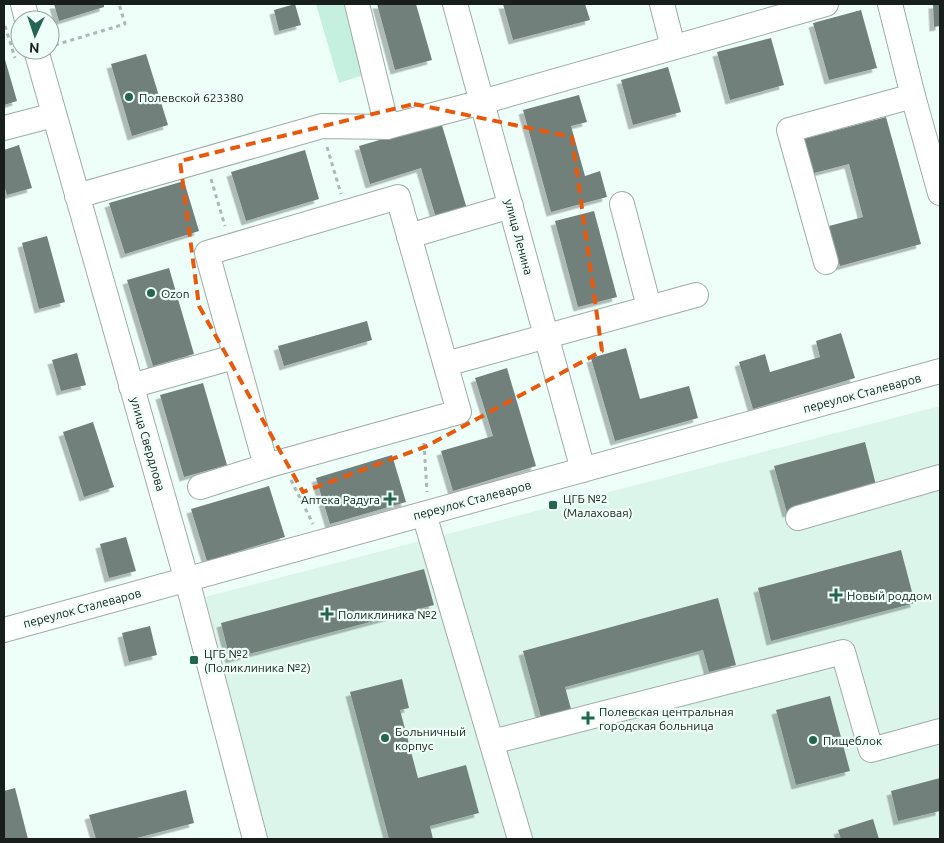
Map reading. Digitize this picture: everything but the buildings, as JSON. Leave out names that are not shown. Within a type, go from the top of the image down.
[{"type":"street","points":[[357,4],[387,127]]},
{"type":"street","name":"улица Ленина","points":[[455,4],[583,470]]},
{"type":"street","points":[[662,4],[673,47]]},
{"type":"street","points":[[77,196],[322,126],[387,127],[482,102],[826,4]]},
{"type":"street","points":[[890,4],[940,193]]},
{"type":"street","name":"улица Свердлова","points":[[46,60],[54,115],[186,579],[255,839]]},
{"type":"street","points":[[826,262],[789,130],[913,96]]},
{"type":"street","points":[[4,128],[54,115]]},
{"type":"street","points":[[200,486],[459,412],[398,197],[207,253],[234,357],[274,464]]},
{"type":"street","points":[[622,204],[649,307]]},
{"type":"street","points":[[409,236],[511,206]]},
{"type":"street","points":[[446,364],[696,295]]},
{"type":"street","points":[[131,386],[234,357]]},
{"type":"street","name":"переулок Сталеваров","points":[[4,630],[940,371]]},
{"type":"street","points":[[798,518],[940,477]]},
{"type":"street","points":[[427,513],[520,839]]},
{"type":"street","points":[[492,742],[843,652],[871,750],[940,731]]},
{"type":"path","points":[[60,43],[125,24],[119,4]]},
{"type":"path","points":[[322,126],[345,212]]},
{"type":"path","points":[[205,160],[231,246]]},
{"type":"path","points":[[422,422],[427,513]]},
{"type":"path","points":[[274,464],[322,542]]},
{"type":"highlighted area","points":[[414,104],[572,137],[602,351],[427,446],[303,492],[199,306],[180,161]]},
{"type":"shaded area","name":"Полевская центральная городская больница","points":[[940,406],[940,839],[268,839],[205,597]]},
{"type":"green space","points":[[316,4],[347,4],[367,74],[339,83]]},
{"type":"place","name":"Полевской 623380","points":[[129,97]]},
{"type":"place","name":"Ozon","points":[[151,293]]},
{"type":"place","name":"Аптека Радуга","points":[[390,499]]},
{"type":"place","name":"ЦГБ №2 (Малаховая)","points":[[553,505]]},
{"type":"place","name":"Новый роддом","points":[[836,595]]},
{"type":"place","name":"Поликлиника №2","points":[[327,614]]},
{"type":"place","name":"ЦГБ №2 (Поликлиника №2)","points":[[194,660]]},
{"type":"place","name":"Полевская центральная городская больница","points":[[588,718]]},
{"type":"place","name":"Больничный корпус","points":[[385,738]]},
{"type":"place","name":"Пищеблок","points":[[813,740]]}]
